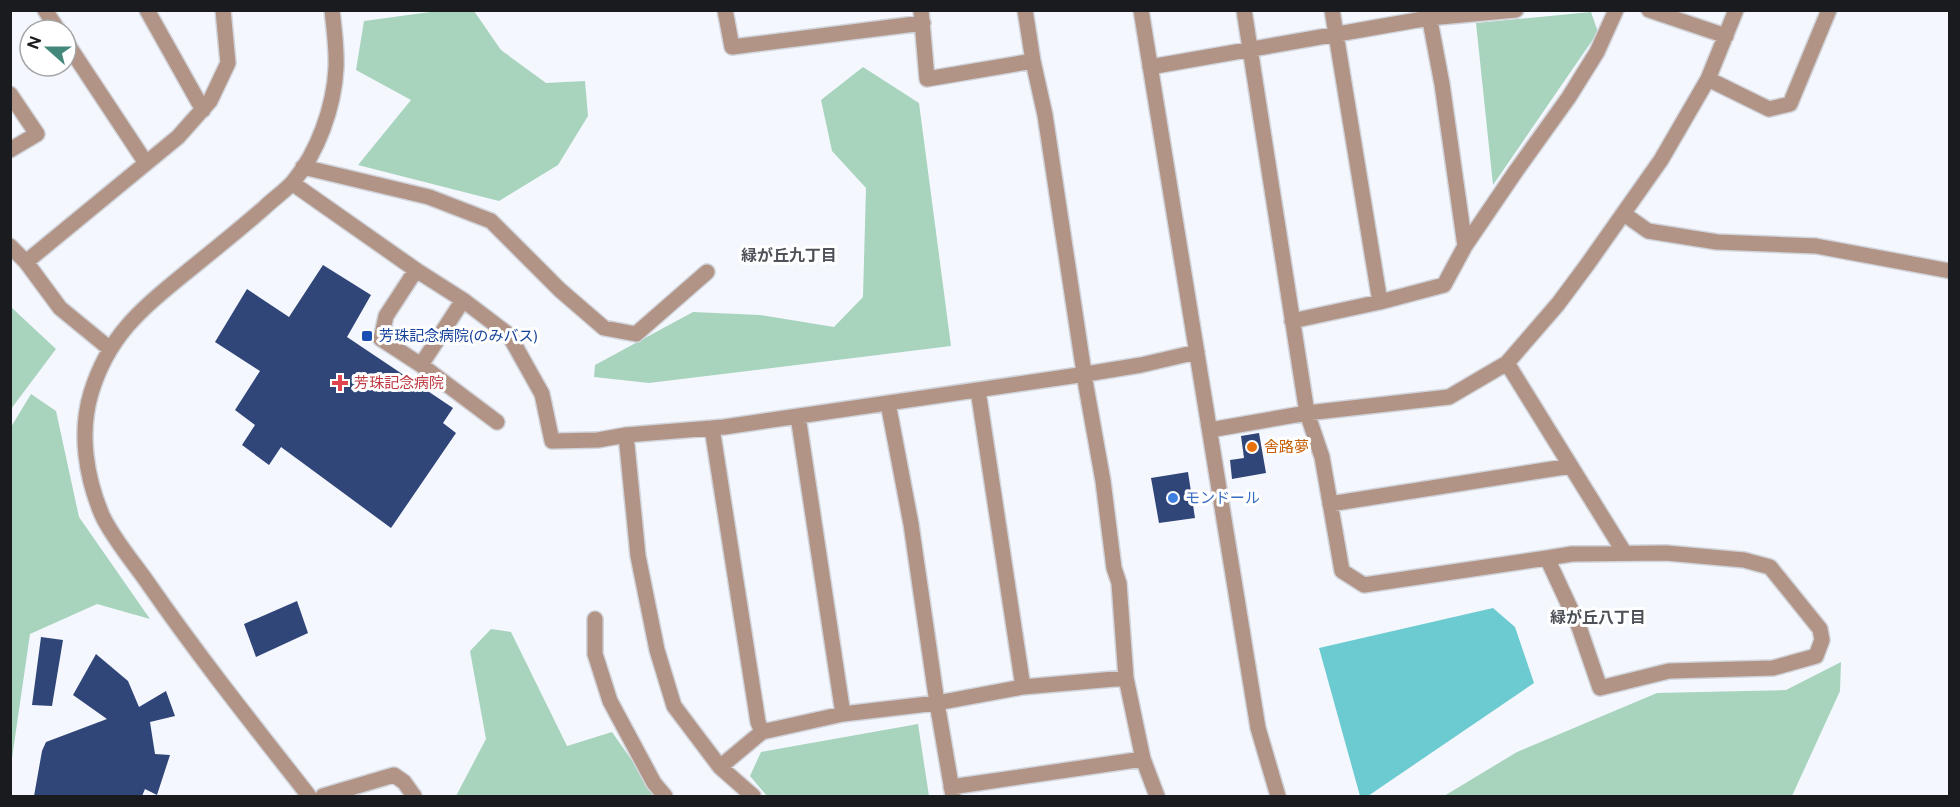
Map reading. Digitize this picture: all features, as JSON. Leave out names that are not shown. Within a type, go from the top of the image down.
[{"type":"street","points":[[147,10],[203,110]]},
{"type":"street","points":[[26,262],[178,137],[203,110],[210,101],[228,63],[223,10]]},
{"type":"street","points":[[309,796],[180,630],[103,516],[92,486],[86,458],[85,431],[90,399],[110,349],[128,324],[148,303],[292,183],[313,151],[331,105],[336,68],[332,10]]},
{"type":"street","points":[[725,10],[732,47],[922,17],[927,79],[1033,61]]},
{"type":"street","points":[[1025,10],[1045,115],[1086,386],[1103,481],[1114,568],[1119,583],[1126,678],[1143,759],[1157,796]]},
{"type":"street","points":[[1141,10],[1258,728],[1278,796]]},
{"type":"street","points":[[1244,10],[1307,414],[1322,457],[1342,571],[1364,585],[1572,554],[1666,553],[1744,560],[1770,567],[1820,629],[1822,640],[1816,656],[1773,668],[1669,671],[1600,688],[1579,627],[1547,558]]},
{"type":"street","points":[[1332,10],[1380,302]]},
{"type":"street","points":[[1292,321],[1444,285],[1465,246],[1575,88],[1597,52],[1616,10]]},
{"type":"street","points":[[1649,10],[1725,36]]},
{"type":"street","points":[[1210,430],[1307,414],[1449,397],[1507,363],[1558,304],[1661,160],[1708,79],[1736,10]]},
{"type":"street","points":[[1708,79],[1769,110],[1790,104],[1829,10]]},
{"type":"street","points":[[1150,67],[1336,35],[1429,14],[1515,11]]},
{"type":"street","points":[[1429,14],[1442,84],[1465,246]]},
{"type":"street","points":[[78,60],[146,163]]},
{"type":"street","points":[[10,94],[37,134],[10,150]]},
{"type":"street","points":[[303,167],[429,197],[491,221],[560,290],[604,328],[636,334],[707,272]]},
{"type":"street","points":[[292,183],[463,300],[508,335],[542,394],[552,441],[598,440],[626,435],[712,428],[1086,374],[1141,365],[1197,352]]},
{"type":"street","points":[[1624,214],[1648,231],[1717,242],[1816,246],[1950,271]]},
{"type":"street","points":[[10,246],[26,262],[60,308],[110,349]]},
{"type":"street","points":[[417,270],[386,316],[381,339],[421,365],[497,422]]},
{"type":"street","points":[[421,365],[463,300]]},
{"type":"street","points":[[1507,363],[1624,552]]},
{"type":"street","points":[[978,390],[1023,687]]},
{"type":"street","points":[[888,403],[911,524],[952,792],[1143,759]]},
{"type":"street","points":[[798,416],[843,714]]},
{"type":"street","points":[[712,428],[758,722],[762,732]]},
{"type":"street","points":[[626,435],[638,556],[657,650],[674,706],[720,767],[753,796]]},
{"type":"street","points":[[1330,504],[1571,466]]},
{"type":"street","points":[[595,619],[595,654],[610,701],[654,783],[665,796]]},
{"type":"street","points":[[720,767],[762,732],[843,714],[937,703],[1023,687],[1126,678]]},
{"type":"street","points":[[323,796],[394,775],[414,796]]},
{"type":"green space","points":[[445,10],[474,11],[501,50],[546,83],[585,81],[588,116],[558,165],[499,201],[358,165],[411,100],[356,70],[364,21]]},
{"type":"green space","points":[[1591,12],[1598,32],[1493,185],[1476,23]]},
{"type":"green space","points":[[863,67],[919,103],[951,346],[649,383],[594,377],[595,365],[693,312],[760,315],[834,327],[863,297],[866,188],[832,151],[821,100]]},
{"type":"green space","points":[[11,307],[56,349],[10,409]]},
{"type":"green space","points":[[31,394],[56,411],[79,517],[150,619],[97,604],[30,634],[11,765],[11,427]]},
{"type":"green space","points":[[491,629],[511,632],[567,746],[612,732],[657,796],[456,796],[486,739],[470,651]]},
{"type":"green space","points":[[1841,662],[1840,691],[1792,796],[1444,796],[1517,752],[1657,693],[1786,690]]},
{"type":"green space","points":[[918,724],[929,796],[767,796],[750,776],[761,752]]},
{"type":"water","points":[[1493,608],[1515,627],[1534,683],[1368,796],[1360,796],[1319,648]]},
{"type":"building","points":[[323,265],[371,295],[347,337],[453,408],[443,423],[456,433],[391,528],[281,447],[269,465],[242,445],[255,425],[235,410],[260,371],[215,342],[247,289],[289,317]]},
{"type":"building","name":"舎路夢","points":[[1259,433],[1266,473],[1232,479],[1230,460],[1244,458],[1241,436]]},
{"type":"building","name":"モンドール","points":[[1188,472],[1195,518],[1159,523],[1151,478]]},
{"type":"building","points":[[297,601],[308,633],[256,657],[244,624]]},
{"type":"building","points":[[41,637],[63,640],[52,706],[32,705]]},
{"type":"building","points":[[96,654],[128,681],[139,707],[166,691],[175,716],[150,722],[155,754],[170,755],[157,795],[145,789],[142,796],[34,796],[42,751],[46,742],[107,719],[73,695]]},
{"type":"place","name":"芳珠記念病院(のみバス)","points":[[367,336]]},
{"type":"place","name":"芳珠記念病院","points":[[340,383]]},
{"type":"place","name":"舎路夢","points":[[1252,447]]},
{"type":"place","name":"モンドール","points":[[1173,498]]},
{"type":"district","name":"緑が丘九丁目","points":[[789,255]]},
{"type":"district","name":"緑が丘八丁目","points":[[1598,617]]}]
